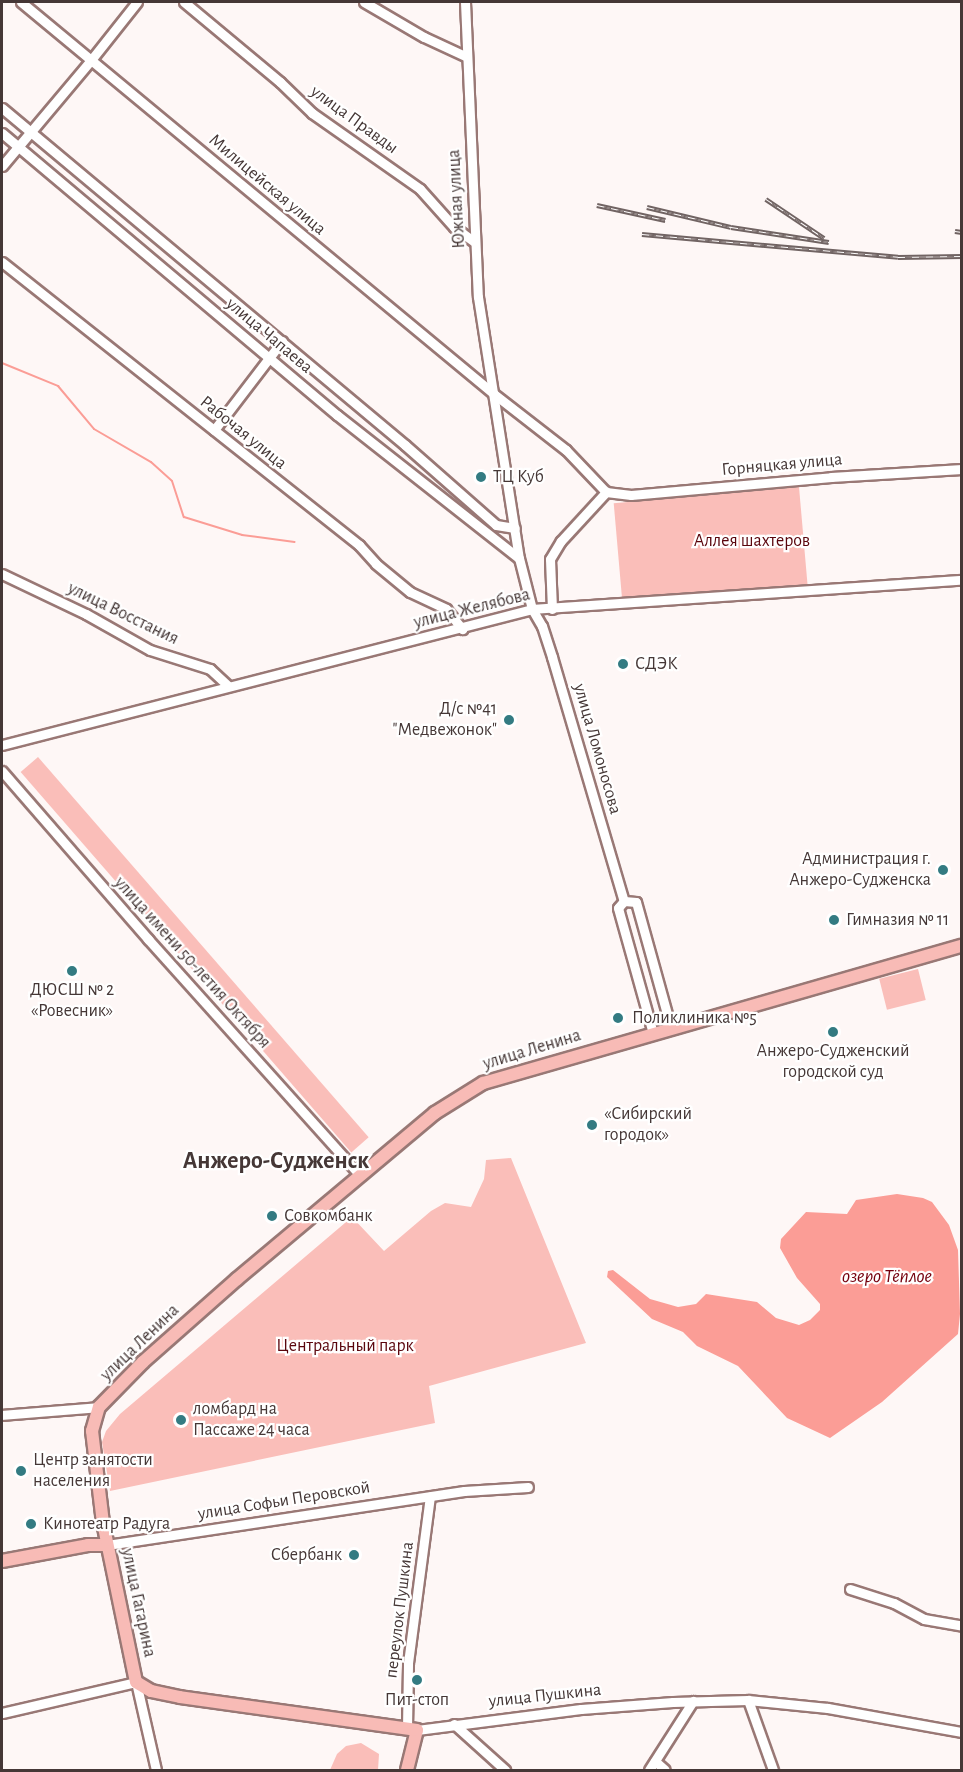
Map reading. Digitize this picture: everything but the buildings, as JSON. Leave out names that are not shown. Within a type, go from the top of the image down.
[{"type":"main road","name":"улица Ленина","points":[[99,1407],[200,1310],[435,1113],[483,1083],[962,946]]},
{"type":"main road","name":"улица Гагарина","points":[[99,1407],[92,1431],[94,1456],[107,1545],[136,1682]]},
{"type":"main road","name":"улица Софьи Перовской","points":[[2,1561],[88,1545],[107,1545]]},
{"type":"main road","name":"улица Пушкина","points":[[136,1682],[151,1691],[180,1697],[412,1729]]},
{"type":"main road","points":[[407,1770],[412,1729]]},
{"type":"street","name":"Милицейская улица","points":[[21,2],[494,394],[566,450],[606,492]]},
{"type":"street","points":[[2,166],[137,2]]},
{"type":"street","name":"улица Правды","points":[[184,2],[280,82],[312,113],[420,189],[454,227],[475,242]]},
{"type":"street","points":[[364,2],[424,37],[467,57]]},
{"type":"street","name":"Южная улица","points":[[465,2],[478,297],[515,528]]},
{"type":"street","name":"улица Чапаева","points":[[2,108],[282,341],[496,525],[515,528]]},
{"type":"street","name":"улица Чапаева","points":[[2,133],[337,415],[519,558]]},
{"type":"street","name":"Рабочая улица","points":[[2,262],[359,545],[376,564],[410,592],[446,609],[462,628]]},
{"type":"street","points":[[214,430],[282,341]]},
{"type":"street","name":"Горняцкая улица","points":[[606,492],[631,495],[831,477],[962,469]]},
{"type":"street","points":[[552,609],[550,559],[561,541],[606,492]]},
{"type":"street","name":"улица Ломоносова","points":[[515,528],[519,558],[532,609],[542,626],[552,657],[624,901]]},
{"type":"street","name":"улица Восстания","points":[[2,574],[86,614],[150,650],[210,669],[228,686]]},
{"type":"street","name":"улица Желябова","points":[[2,745],[532,609],[962,580]]},
{"type":"street","name":"улица имени 50-летия Октября","points":[[2,771],[148,939],[360,1175]]},
{"type":"street","name":"улица Ломоносова","points":[[624,901],[636,902],[671,1028]]},
{"type":"street","name":"улица Ломоносова","points":[[624,901],[618,908],[653,1033]]},
{"type":"street","name":"улица Ленина","points":[[2,1415],[99,1407]]},
{"type":"street","name":"улица Софьи Перовской","points":[[107,1545],[464,1491],[528,1487]]},
{"type":"street","name":"переулок Пушкина","points":[[412,1729],[408,1663],[430,1496]]},
{"type":"street","points":[[850,1589],[894,1603],[924,1619],[962,1626]]},
{"type":"street","points":[[2,1713],[136,1682]]},
{"type":"street","name":"улица Гагарина","points":[[136,1682],[156,1770]]},
{"type":"street","points":[[748,1700],[773,1770]]},
{"type":"street","name":"улица Пушкина","points":[[412,1729],[581,1709],[693,1701],[748,1700],[828,1708],[962,1732]]},
{"type":"street","points":[[649,1770],[693,1701]]},
{"type":"street","points":[[454,1724],[505,1770]]},
{"type":"street","points":[[655,1761],[665,1770]]},
{"type":"green space","name":"Аллея шахтеров","points":[[799,487],[808,585],[622,601],[614,503]]},
{"type":"green space","points":[[38,757],[369,1137],[351,1152],[21,772]]},
{"type":"green space","points":[[918,969],[926,1000],[887,1010],[879,979]]},
{"type":"green space","name":"Центральный парк","points":[[511,1158],[586,1343],[429,1386],[435,1423],[110,1491],[102,1442],[106,1431],[120,1414],[352,1217],[384,1251],[431,1211],[445,1203],[471,1207],[484,1179],[486,1160]]},
{"type":"green space","points":[[361,1743],[379,1754],[378,1770],[330,1770],[337,1754],[346,1746]]},
{"type":"water","name":"озеро Тёплое","points":[[897,1194],[923,1198],[932,1202],[949,1225],[958,1250],[960,1314],[958,1334],[882,1402],[830,1438],[787,1418],[738,1366],[697,1346],[683,1332],[652,1319],[607,1277],[608,1271],[613,1270],[650,1299],[678,1307],[696,1304],[706,1294],[757,1302],[776,1318],[799,1325],[810,1320],[820,1310],[820,1304],[797,1278],[780,1248],[781,1239],[806,1212],[847,1214],[856,1200]]},
{"type":"waterway","points":[[2,363],[58,386],[94,429],[151,462],[172,481],[184,517],[242,535],[295,542]]},
{"type":"railway","points":[[766,199],[824,238]]},
{"type":"railway","points":[[597,205],[665,220]]},
{"type":"railway","points":[[647,207],[731,227],[829,242]]},
{"type":"railway","points":[[955,231],[962,232]]},
{"type":"railway","points":[[642,234],[898,257],[962,256]]},
{"type":"place","name":"ТЦ Куб","points":[[481,477]]},
{"type":"place","name":"СДЭК","points":[[623,664]]},
{"type":"place","name":"Д/с №41 \"Медвежонок\"","points":[[509,720]]},
{"type":"place","name":"Администрация г. Анжеро-Судженска","points":[[943,870]]},
{"type":"place","name":"Гимназия № 11","points":[[834,920]]},
{"type":"place","name":"ДЮСШ № 2 «Ровесник»","points":[[72,971]]},
{"type":"place","name":"Поликлиника №5","points":[[618,1018]]},
{"type":"place","name":"Анжеро-Судженский городской суд","points":[[833,1032]]},
{"type":"place","name":"«Сибирский городок»","points":[[592,1125]]},
{"type":"place","name":"Совкомбанк","points":[[272,1216]]},
{"type":"place","name":"ломбард на Пассаже 24 часа","points":[[181,1420]]},
{"type":"place","name":"Центр занятости населения","points":[[21,1471]]},
{"type":"place","name":"Кинотеатр Радуга","points":[[31,1524]]},
{"type":"place","name":"Сбербанк","points":[[354,1555]]},
{"type":"place","name":"Пит-стоп","points":[[417,1680]]},
{"type":"district","name":"Анжеро-Судженск","points":[[276,1162]]}]
